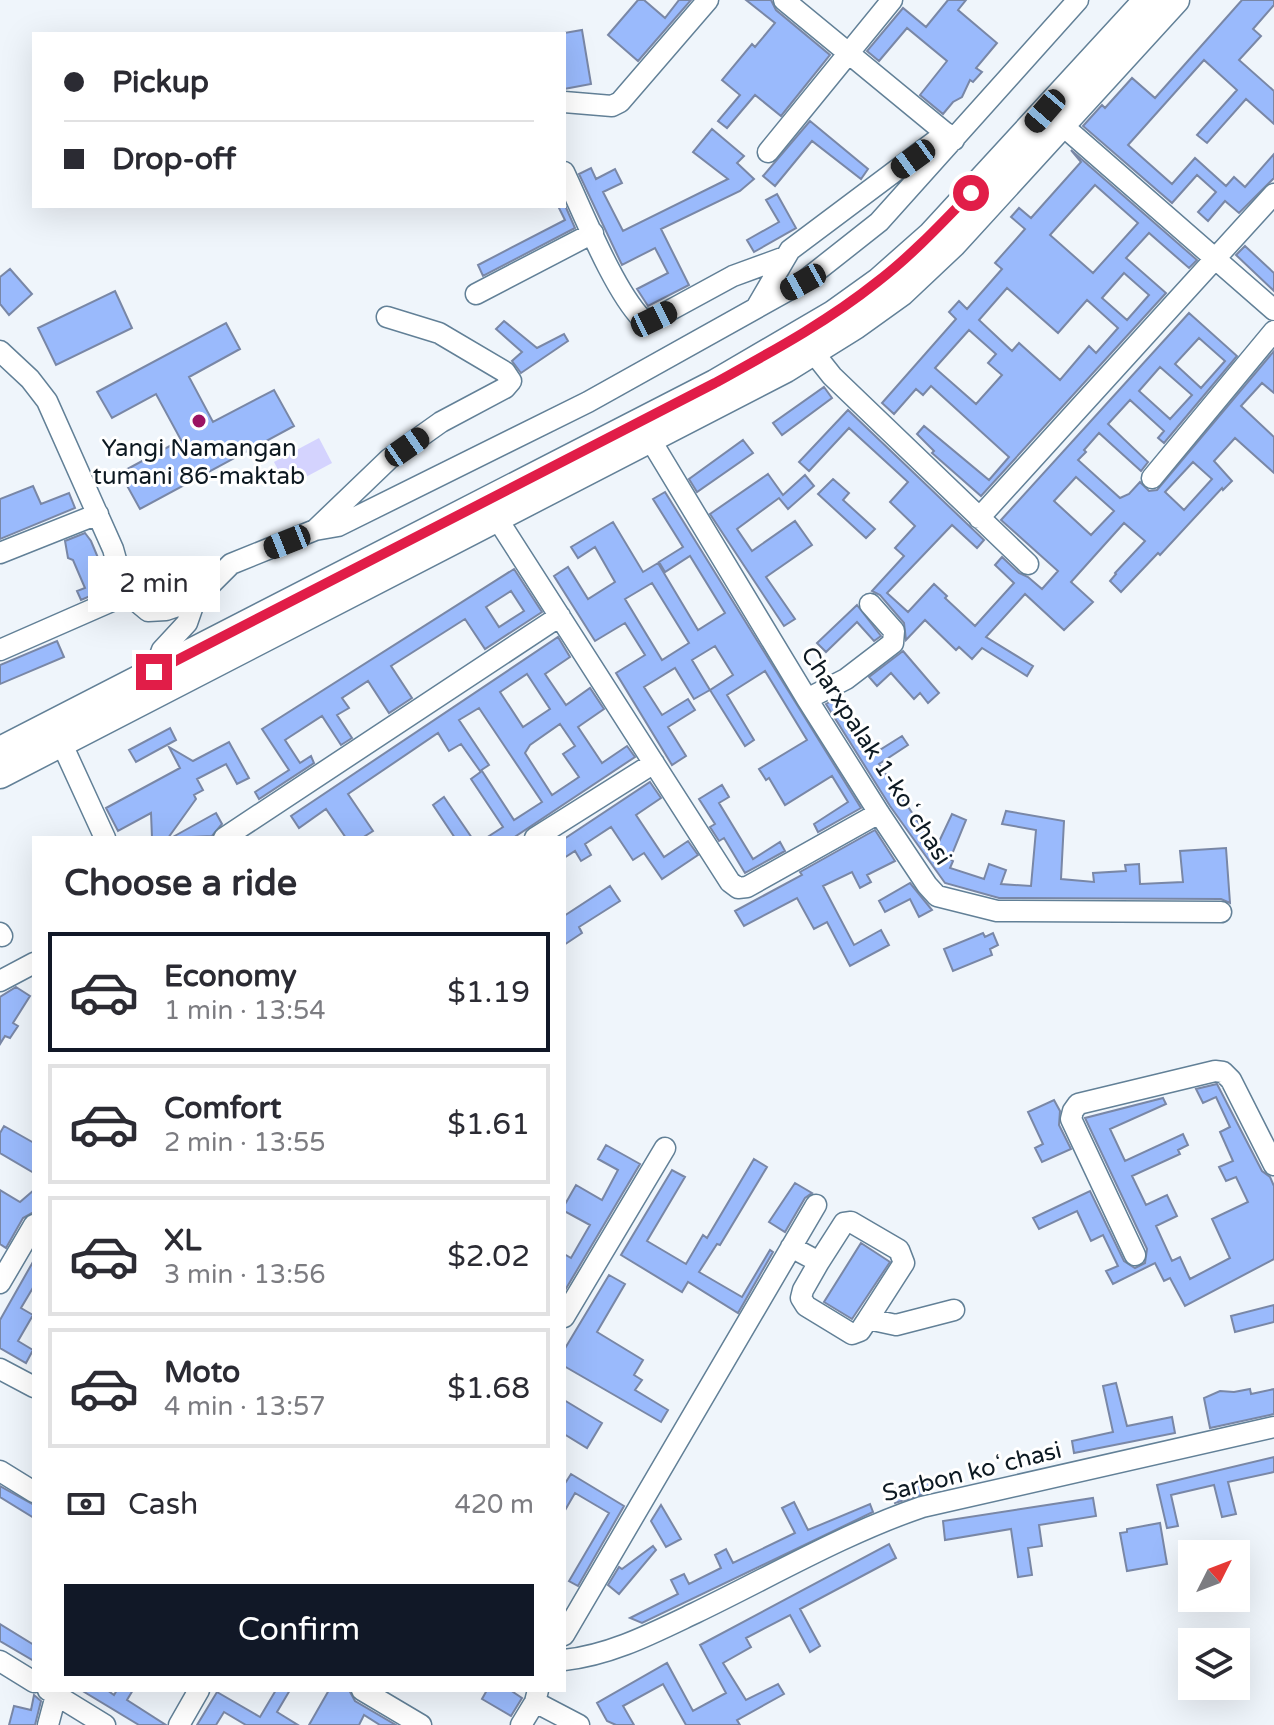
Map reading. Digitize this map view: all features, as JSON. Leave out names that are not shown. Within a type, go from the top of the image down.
[{"type":"main road","points":[[0,750],[715,383],[833,314],[879,281],[931,235],[1147,0]]},
{"type":"main road","points":[[0,775],[498,520],[813,352],[901,293],[953,244],[1176,0]]},
{"type":"street","points":[[566,102],[612,106],[620,102],[708,0]]},
{"type":"street","points":[[784,0],[950,136]]},
{"type":"street","points":[[768,152],[892,0]]},
{"type":"street","points":[[154,672],[162,650],[187,623],[195,600],[231,564],[315,530],[338,526],[588,402],[803,282],[879,222],[950,136],[1078,0]]},
{"type":"street","points":[[1062,125],[1274,310]]},
{"type":"street","points":[[756,308],[785,257],[805,238],[950,136]]},
{"type":"street","points":[[566,176],[593,233],[634,310],[642,319],[654,319],[733,276],[785,257]]},
{"type":"street","points":[[979,518],[1274,194]]},
{"type":"street","points":[[476,294],[593,233]]},
{"type":"street","points":[[315,530],[389,459],[441,422],[509,385],[511,381],[505,372],[439,333],[387,317]]},
{"type":"street","points":[[1152,478],[1274,331]]},
{"type":"street","points":[[0,351],[30,379],[47,401],[113,549],[122,581],[121,597]]},
{"type":"street","points":[[813,352],[832,376],[1028,564]]},
{"type":"street","name":"Charxpalak 1-koʻchasi","points":[[650,439],[807,699],[879,813],[937,896],[997,911],[1221,912]]},
{"type":"street","points":[[0,553],[98,514]]},
{"type":"street","points":[[498,520],[730,882],[738,888],[747,887],[879,813]]},
{"type":"street","points":[[0,650],[121,597],[130,596],[148,611],[166,610],[195,600]]},
{"type":"street","points":[[807,699],[846,679],[893,643],[894,631],[870,604]]},
{"type":"street","points":[[227,836],[560,616]]},
{"type":"street","points":[[61,742],[104,836]]},
{"type":"street","points":[[538,836],[654,763]]},
{"type":"street","points":[[0,981],[32,966]]},
{"type":"street","points":[[1135,1255],[1071,1119],[1078,1104],[1215,1071],[1223,1072],[1268,1136],[1274,1165]]},
{"type":"street","points":[[566,1314],[665,1148]]},
{"type":"street","points":[[566,1632],[816,1205]]},
{"type":"street","points":[[851,1222],[899,1250],[904,1263],[860,1331],[852,1334],[806,1306],[801,1298],[819,1262],[844,1223],[851,1222]]},
{"type":"street","points":[[0,1283],[32,1228]]},
{"type":"street","points":[[791,1247],[819,1262]]},
{"type":"street","points":[[868,1319],[896,1325],[954,1310]]},
{"type":"street","points":[[0,1369],[32,1386]]},
{"type":"street","name":"Sarbon koʻchasi","points":[[566,1660],[619,1648],[875,1523],[922,1507],[1274,1427]]},
{"type":"street","points":[[0,1471],[32,1491]]},
{"type":"street","points":[[0,1661],[32,1681]]},
{"type":"street","points":[[48,1725],[52,1692],[105,1725]]},
{"type":"street","points":[[179,1725],[198,1692]]},
{"type":"street","points":[[365,1692],[421,1725]]},
{"type":"street","points":[[521,1725],[536,1696],[579,1725]]},
{"type":"shaded area","points":[[319,438],[332,463],[287,487],[274,462]]},
{"type":"building","points":[[638,0],[644,0],[665,18],[679,0],[691,0],[638,61],[608,35]]},
{"type":"building","points":[[746,0],[771,0],[776,10],[830,55],[781,116],[755,95],[727,128],[718,121],[740,95],[722,80],[752,44],[755,47],[775,23]]},
{"type":"building","points":[[948,0],[966,0],[958,10],[997,43],[976,68],[982,72],[973,82],[970,80],[962,97],[943,114],[920,95],[947,61],[907,28],[879,61],[867,51],[903,8],[926,27]]},
{"type":"building","points":[[1242,0],[1274,0],[1274,5],[1253,29],[1261,36],[1239,60],[1274,91],[1274,124],[1246,99],[1207,143],[1197,135],[1237,90],[1204,60],[1128,145],[1172,184],[1195,158],[1226,186],[1234,177],[1245,187],[1274,154],[1274,178],[1239,213],[1225,201],[1208,221],[1198,212],[1216,192],[1197,175],[1172,203],[1083,126],[1102,105],[1105,108],[1132,78],[1155,98]]},
{"type":"building","points":[[582,30],[591,84],[566,89],[566,33]]},
{"type":"building","points":[[810,121],[868,169],[861,179],[812,141],[775,186],[763,176]]},
{"type":"building","points":[[712,129],[744,156],[737,163],[754,179],[740,191],[661,229],[689,285],[648,306],[637,289],[668,273],[655,248],[622,265],[579,174],[591,168],[596,179],[615,169],[622,183],[603,192],[623,231],[728,179],[693,152]]},
{"type":"building","points":[[1071,150],[1197,260],[1189,268],[1149,233],[1126,258],[1166,293],[981,496],[932,453],[934,451],[917,434],[924,426],[989,480],[1009,457],[931,386],[923,395],[916,389],[894,414],[882,403],[956,319],[949,312],[959,301],[967,309],[1002,269],[995,263],[1025,229],[1011,217],[1019,208],[1031,218],[1081,162]],"holes":[[[1095,185],[1138,223],[1093,273],[1050,235]],[[1124,273],[1149,295],[1127,320],[1102,298]],[[1007,288],[1058,333],[1087,300],[1118,328],[1096,353],[1089,346],[1060,380],[1019,343],[1012,351],[979,320]],[[969,330],[996,354],[988,363],[1002,375],[976,404],[935,368]]]},
{"type":"building","points":[[777,194],[796,228],[754,252],[747,240],[779,222],[766,200]]},
{"type":"building","points":[[559,208],[566,208],[575,228],[483,276],[478,265],[565,220]]},
{"type":"building","points":[[1245,246],[1274,273],[1274,291],[1236,255]]},
{"type":"building","points":[[10,269],[32,294],[9,315],[0,304],[0,277]]},
{"type":"building","points":[[115,291],[132,328],[56,365],[38,328]]},
{"type":"building","points":[[1189,313],[1237,356],[1164,443],[1158,438],[1164,431],[1130,400],[1108,424],[1148,462],[1141,471],[1099,433],[1084,450],[1086,452],[1078,460],[1120,498],[1129,494],[1140,482],[1149,491],[1157,490],[1274,351],[1274,393],[1262,383],[1241,406],[1274,437],[1274,473],[1235,438],[1214,461],[1232,481],[1121,592],[1110,581],[1145,541],[1124,523],[1071,582],[1093,602],[1064,630],[1025,594],[986,637],[1033,666],[1027,676],[982,648],[972,659],[959,647],[956,650],[925,620],[906,640],[904,623],[880,595],[872,591],[904,556],[895,548],[915,526],[890,502],[908,482],[849,428],[809,471],[799,462],[848,410],[984,540],[977,548],[952,525],[887,593],[908,612],[934,584],[975,626],[1014,583],[995,565],[1002,557],[1042,589],[1058,571],[1001,520]],"holes":[[[1199,338],[1225,361],[1201,388],[1175,364]],[[1160,367],[1192,395],[1170,419],[1139,391]],[[1193,462],[1212,479],[1184,510],[1165,492]],[[1076,477],[1114,511],[1091,535],[1054,501]]]},
{"type":"building","points":[[504,321],[537,348],[564,334],[568,341],[521,373],[512,361],[522,352],[496,329]]},
{"type":"building","points":[[226,323],[240,349],[189,377],[213,422],[274,390],[294,426],[140,509],[120,473],[181,440],[156,394],[112,418],[97,392]]},
{"type":"building","points":[[824,387],[832,398],[782,435],[773,423]]},
{"type":"building","points":[[743,440],[753,453],[697,492],[689,479]]},
{"type":"building","points":[[768,474],[783,495],[805,475],[814,486],[788,509],[779,498],[737,529],[752,551],[795,521],[812,545],[766,577],[795,619],[784,626],[710,514]]},
{"type":"building","points":[[833,479],[849,493],[843,500],[875,529],[866,538],[818,494]]},
{"type":"building","points":[[33,486],[41,504],[69,493],[75,508],[0,539],[0,499]]},
{"type":"building","points":[[665,492],[861,808],[818,832],[814,824],[848,802],[832,776],[785,805],[769,778],[766,780],[759,769],[807,740],[765,671],[727,695],[754,740],[745,746],[710,690],[694,699],[675,668],[644,687],[662,715],[688,699],[695,710],[668,727],[686,756],[672,765],[616,673],[645,655],[625,623],[595,641],[554,576],[568,567],[588,599],[615,582],[595,547],[578,558],[571,547],[613,522],[643,572],[658,563],[698,630],[725,613],[690,556],[665,572],[659,562],[683,547],[653,499]],"holes":[[[652,583],[689,643],[662,660],[625,599]],[[715,646],[733,675],[710,690],[692,660]]]},
{"type":"building","points":[[85,533],[109,588],[81,600],[77,591],[85,588],[73,560],[68,558],[65,541]]},
{"type":"building","points":[[514,569],[542,612],[485,649],[465,619],[391,666],[412,698],[389,713],[368,681],[342,698],[349,708],[337,715],[352,738],[341,745],[322,716],[285,740],[300,763],[311,756],[314,763],[259,799],[255,792],[289,770],[262,729]],"holes":[[[511,591],[524,611],[499,627],[486,607]]]},
{"type":"building","points":[[857,605],[881,636],[874,641],[857,622],[826,652],[817,643]]},
{"type":"building","points":[[558,637],[570,657],[545,674],[566,705],[590,688],[604,709],[578,727],[602,763],[627,746],[635,757],[516,836],[489,836],[503,827],[471,779],[482,771],[514,820],[542,802],[479,708],[459,720],[489,765],[480,771],[461,744],[449,751],[438,733],[348,794],[373,831],[365,836],[345,836],[326,809],[299,828],[291,816]],"holes":[[[527,674],[550,709],[523,727],[500,692]],[[560,724],[575,746],[563,754],[579,777],[552,795],[525,753],[530,745]]]},
{"type":"building","points":[[57,641],[64,657],[0,684],[0,665]]},
{"type":"building","points":[[903,651],[939,693],[928,703],[920,693],[914,699],[891,673],[877,686],[869,677]]},
{"type":"building","points":[[835,699],[870,756],[902,736],[908,745],[879,764],[936,848],[952,814],[966,820],[950,859],[953,861],[950,868],[984,879],[989,864],[1006,870],[1001,884],[1031,886],[1036,830],[1002,824],[1006,811],[1064,821],[1061,879],[1094,882],[1093,873],[1126,871],[1125,865],[1139,864],[1140,884],[1183,882],[1180,851],[1226,848],[1230,903],[1221,899],[999,898],[945,883],[890,806],[826,704]]},
{"type":"building","points":[[170,728],[176,740],[136,762],[129,750]]},
{"type":"building","points":[[229,742],[249,778],[237,784],[226,764],[197,779],[203,790],[194,795],[196,799],[169,836],[152,836],[151,813],[118,831],[106,808],[180,768],[169,747],[193,761]]},
{"type":"building","points":[[650,782],[661,798],[636,815],[664,857],[688,841],[698,855],[662,879],[644,853],[633,860],[611,827],[585,844],[591,855],[581,861],[575,851],[566,857],[566,838]]},
{"type":"building","points":[[722,785],[729,797],[719,803],[753,859],[780,842],[785,851],[745,873],[724,838],[719,841],[710,827],[715,824],[699,799]]},
{"type":"building","points":[[444,797],[471,836],[454,836],[433,805]]},
{"type":"building","points":[[216,813],[222,824],[212,836],[175,836]]},
{"type":"building","points":[[875,830],[895,861],[867,875],[871,882],[860,888],[852,872],[823,886],[854,945],[881,930],[889,945],[850,966],[827,922],[814,929],[797,898],[744,926],[735,911]]},
{"type":"building","points":[[910,883],[932,910],[919,917],[910,899],[885,912],[879,901]]},
{"type":"building","points":[[610,886],[620,901],[579,927],[582,933],[566,944],[566,915]]},
{"type":"building","points":[[983,933],[985,937],[993,933],[998,945],[990,949],[992,955],[953,971],[944,949]]},
{"type":"building","points":[[16,987],[30,996],[13,1023],[18,1026],[10,1038],[5,1036],[0,1044],[0,997]]},
{"type":"building","points":[[1217,1084],[1262,1171],[1270,1177],[1274,1186],[1274,1259],[1185,1306],[1170,1278],[1164,1281],[1155,1263],[1113,1284],[1106,1271],[1118,1266],[1103,1235],[1091,1241],[1077,1211],[1039,1229],[1033,1218],[1090,1191],[1124,1261],[1135,1268],[1145,1263],[1147,1249],[1085,1118],[1163,1098],[1166,1104],[1110,1129],[1125,1161],[1183,1134],[1188,1145],[1178,1150],[1180,1154],[1132,1176],[1146,1205],[1167,1195],[1177,1216],[1156,1226],[1172,1261],[1180,1257],[1190,1279],[1230,1258],[1212,1219],[1248,1202],[1236,1177],[1226,1181],[1219,1167],[1233,1161],[1220,1132],[1230,1127],[1216,1097],[1203,1103],[1196,1089]]},
{"type":"building","points":[[1054,1100],[1060,1111],[1059,1125],[1071,1149],[1042,1162],[1035,1148],[1043,1144],[1028,1112]]},
{"type":"building","points":[[4,1126],[32,1142],[32,1172],[0,1153],[0,1133]]},
{"type":"building","points":[[606,1145],[640,1164],[566,1289],[566,1255],[571,1258],[590,1225],[566,1212],[566,1202],[576,1185],[602,1200],[618,1170],[598,1159]]},
{"type":"building","points":[[754,1159],[767,1167],[720,1245],[717,1244],[699,1272],[742,1297],[770,1250],[773,1252],[738,1313],[688,1282],[682,1292],[621,1255],[672,1170],[685,1177],[647,1241],[686,1264],[703,1235],[707,1238]]},
{"type":"building","points":[[795,1183],[812,1193],[805,1198],[785,1232],[769,1222]]},
{"type":"building","points":[[0,1190],[20,1202],[32,1192],[32,1213],[23,1218],[6,1248],[0,1244]]},
{"type":"building","points":[[861,1243],[890,1262],[852,1319],[824,1302]]},
{"type":"building","points":[[32,1264],[32,1289],[21,1308],[32,1317],[18,1341],[32,1349],[26,1363],[0,1348],[0,1320]]},
{"type":"building","points":[[609,1275],[625,1284],[597,1332],[643,1360],[634,1375],[642,1380],[635,1390],[668,1410],[661,1422],[566,1367],[566,1347]]},
{"type":"building","points":[[1274,1305],[1274,1322],[1235,1332],[1231,1316]]},
{"type":"building","points":[[1116,1383],[1127,1426],[1172,1417],[1175,1433],[1074,1453],[1072,1441],[1113,1432],[1103,1386]]},
{"type":"building","points":[[1250,1389],[1251,1394],[1274,1389],[1274,1414],[1210,1428],[1204,1398],[1220,1391]]},
{"type":"building","points":[[566,1401],[602,1423],[587,1448],[566,1435]]},
{"type":"building","points":[[1274,1457],[1274,1472],[1228,1482],[1236,1514],[1222,1517],[1214,1485],[1171,1495],[1178,1526],[1167,1528],[1157,1485]]},
{"type":"building","points":[[571,1474],[624,1506],[578,1586],[569,1581],[609,1513],[575,1493],[566,1509],[566,1482]]},
{"type":"building","points":[[928,1480],[931,1492],[895,1503],[891,1490]]},
{"type":"building","points":[[0,1486],[32,1504],[32,1517],[0,1497]]},
{"type":"building","points":[[1093,1498],[1096,1516],[1039,1525],[1042,1546],[1028,1548],[1032,1575],[1018,1577],[1011,1529],[945,1540],[943,1521]]},
{"type":"building","points":[[794,1502],[808,1530],[870,1504],[873,1512],[642,1623],[630,1618],[678,1594],[671,1580],[684,1574],[689,1584],[721,1568],[715,1555],[726,1549],[733,1563],[795,1533],[782,1508]]},
{"type":"building","points":[[661,1505],[681,1539],[666,1547],[651,1521]]},
{"type":"building","points":[[1160,1523],[1167,1564],[1127,1571],[1120,1533]]},
{"type":"building","points":[[889,1544],[896,1558],[800,1609],[820,1646],[810,1652],[790,1615],[746,1638],[751,1647],[723,1663],[746,1700],[778,1684],[784,1694],[737,1720],[740,1725],[686,1725],[663,1684],[623,1706],[634,1725],[616,1725],[607,1721],[597,1703],[667,1663],[693,1711],[726,1693],[700,1645]]},
{"type":"building","points":[[653,1546],[656,1550],[619,1594],[608,1585],[619,1567],[622,1569]]},
{"type":"building","points":[[0,1624],[32,1644],[32,1660],[0,1641]]},
{"type":"building","points":[[84,1692],[110,1692],[114,1695],[116,1692],[132,1692],[127,1700],[166,1725],[139,1725]]},
{"type":"building","points":[[217,1692],[260,1717],[275,1692],[289,1692],[277,1712],[298,1725],[246,1725],[224,1712],[216,1725],[197,1725]]},
{"type":"building","points":[[328,1692],[350,1692],[355,1701],[396,1725],[380,1725],[364,1715],[359,1725],[309,1725]]},
{"type":"building","points":[[486,1692],[513,1692],[522,1698],[511,1716],[482,1699]]},
{"type":"building","points":[[34,1695],[41,1701],[35,1725],[9,1725],[14,1706],[31,1710]]},
{"type":"place","name":"Yangi Namangan tumani 86-maktab","points":[[199,421]]},
{"type":"route","points":[[154,672],[792,341],[879,281],[931,235],[971,193]]}]
